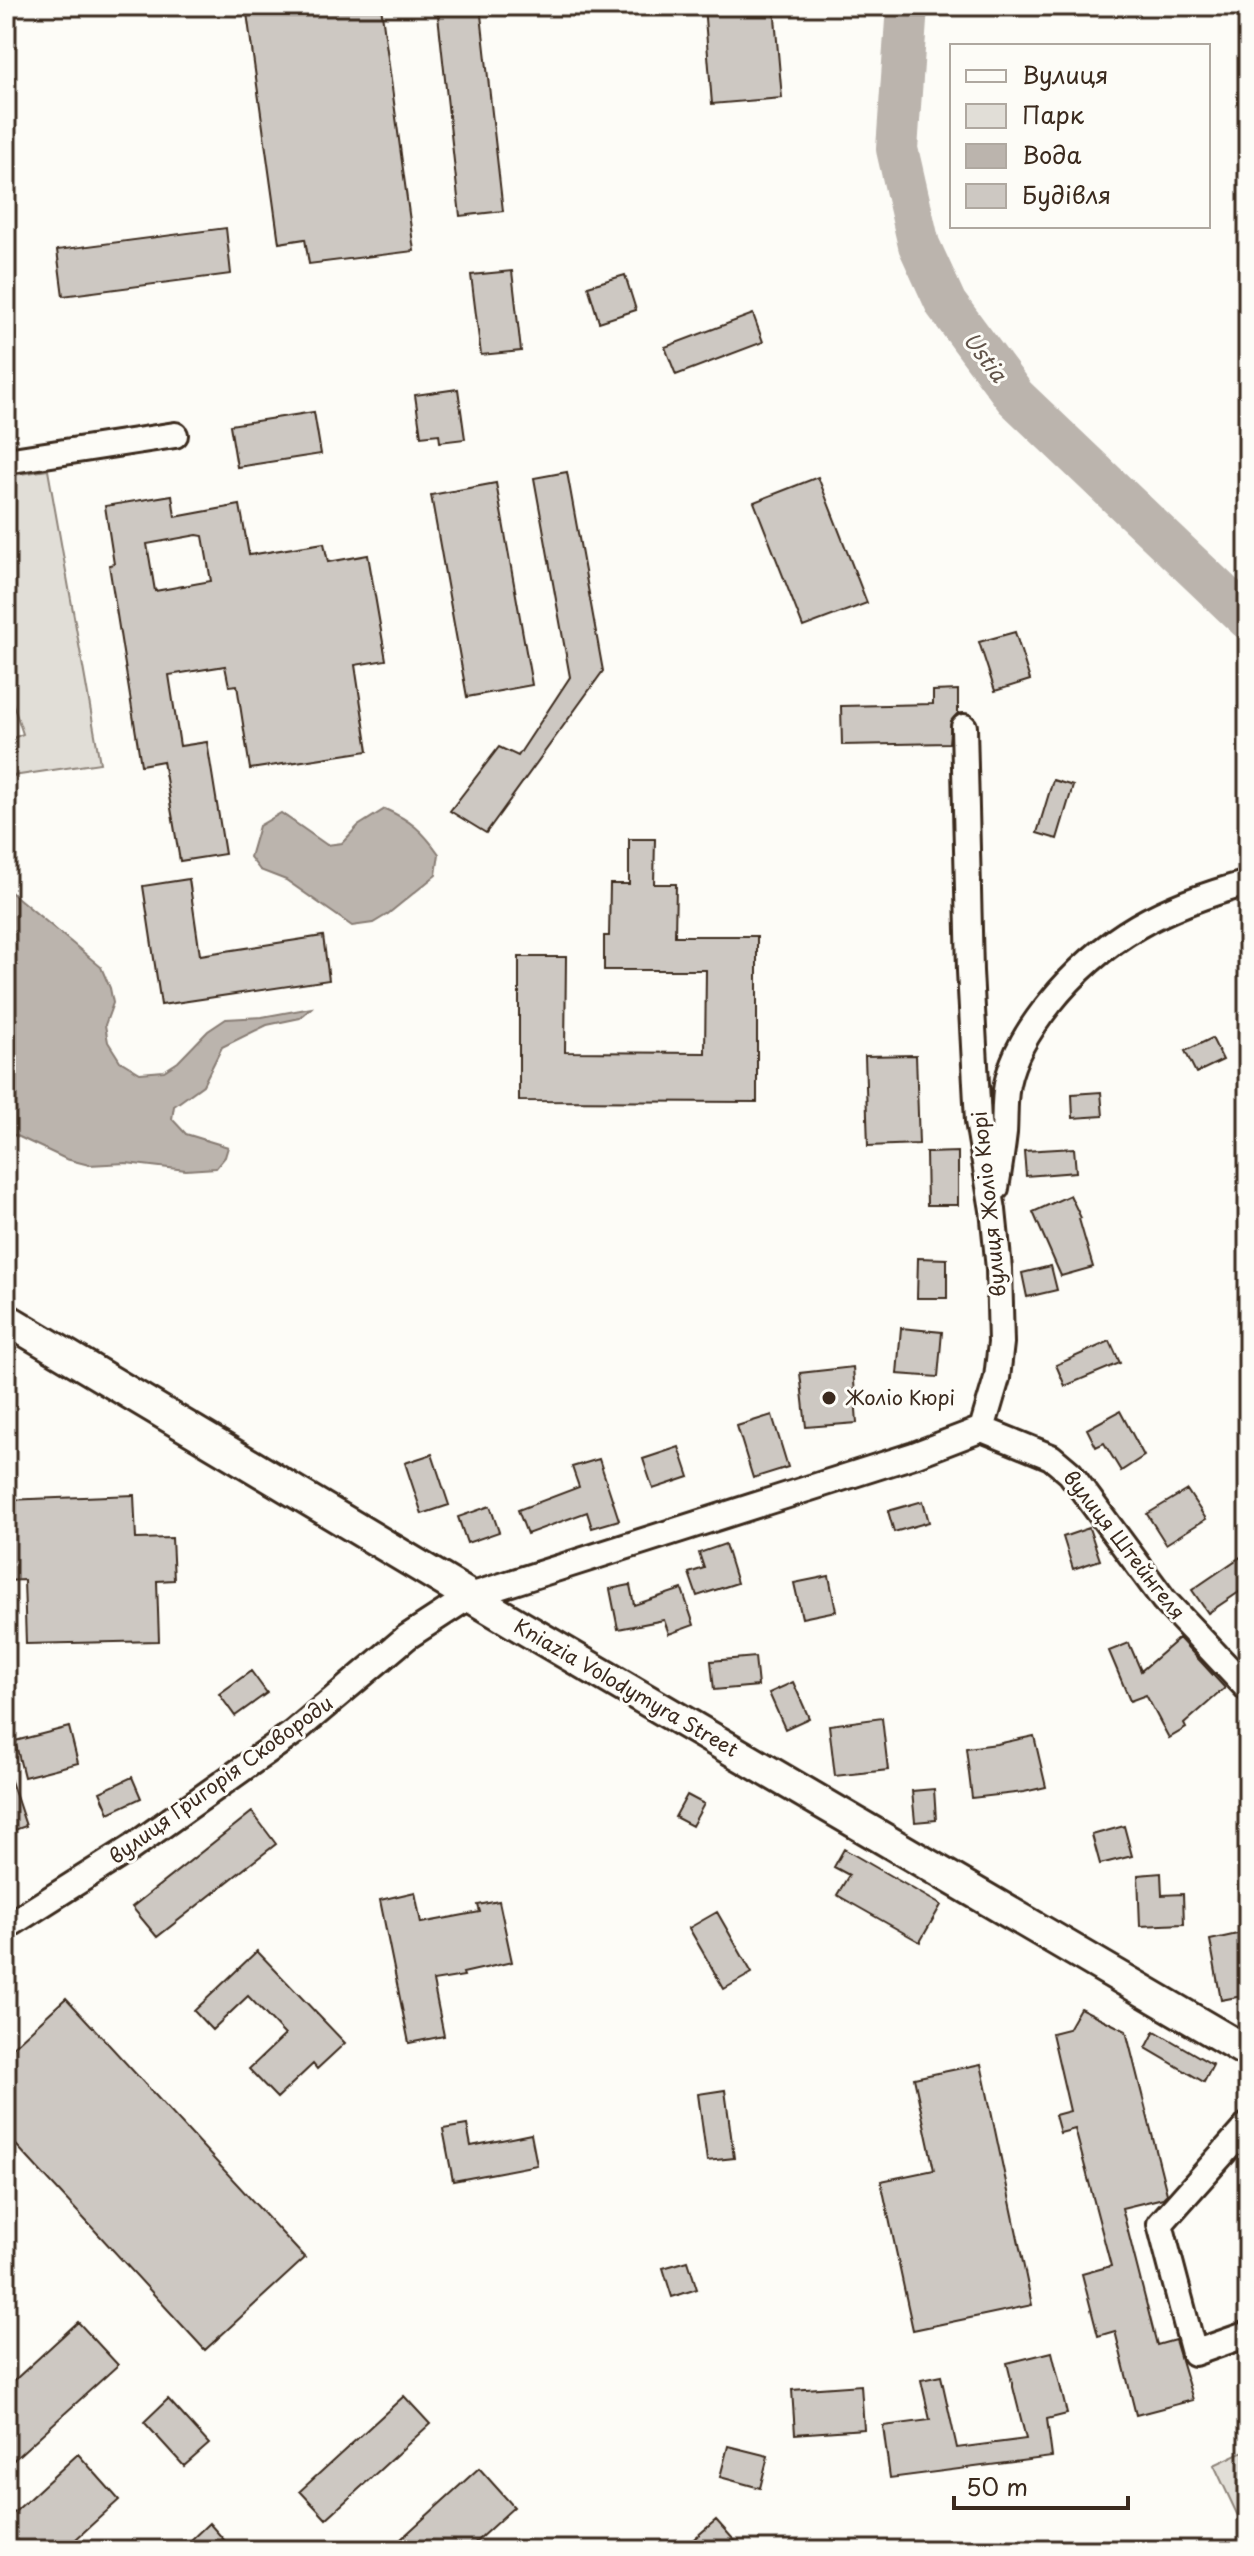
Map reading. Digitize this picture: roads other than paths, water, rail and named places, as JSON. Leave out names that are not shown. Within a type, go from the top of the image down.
[{"type":"main road","name":"Kniazia Volodymyra Street","points":[[6,1319],[470,1596],[1248,2052]]},
{"type":"street","points":[[6,461],[175,435]]},
{"type":"street","name":"вулиця Жоліо Кюрі","points":[[964,727],[970,971],[978,1121],[993,1210],[999,1269],[1001,1343],[997,1378],[982,1429]]},
{"type":"street","points":[[993,1210],[1004,1134],[1007,1084],[1017,1052],[1032,1025],[1065,984],[1093,956],[1126,932],[1174,907],[1248,883]]},
{"type":"street","points":[[470,1596],[914,1455],[982,1429]]},
{"type":"street","name":"вулиця Штейнгеля","points":[[982,1429],[1051,1457],[1070,1473],[1164,1600],[1248,1689]]},
{"type":"street","name":"вулиця Григорія Сковороди","points":[[6,1927],[131,1848],[293,1733],[407,1637],[470,1596]]},
{"type":"street","points":[[1248,2125],[1160,2224],[1194,2353],[1248,2334]]},
{"type":"water","points":[[385,809],[415,827],[439,854],[436,875],[373,923],[352,926],[286,880],[260,870],[250,857],[259,826],[281,813],[327,845],[342,843],[358,826]]},
{"type":"water","points":[[6,888],[101,967],[113,1003],[105,1025],[108,1042],[120,1061],[140,1073],[164,1071],[226,1019],[262,1017],[311,1008],[300,1018],[267,1025],[222,1047],[203,1085],[174,1106],[172,1119],[186,1134],[228,1147],[216,1168],[186,1170],[126,1163],[89,1165],[66,1159],[15,1135],[6,1141]]},
{"type":"waterway","name":"Ustia","points":[[907,6],[897,149],[919,245],[946,304],[1015,397],[1248,619]]},
{"type":"place","name":"Жоліо Кюрі","points":[[829,1398]]}]
